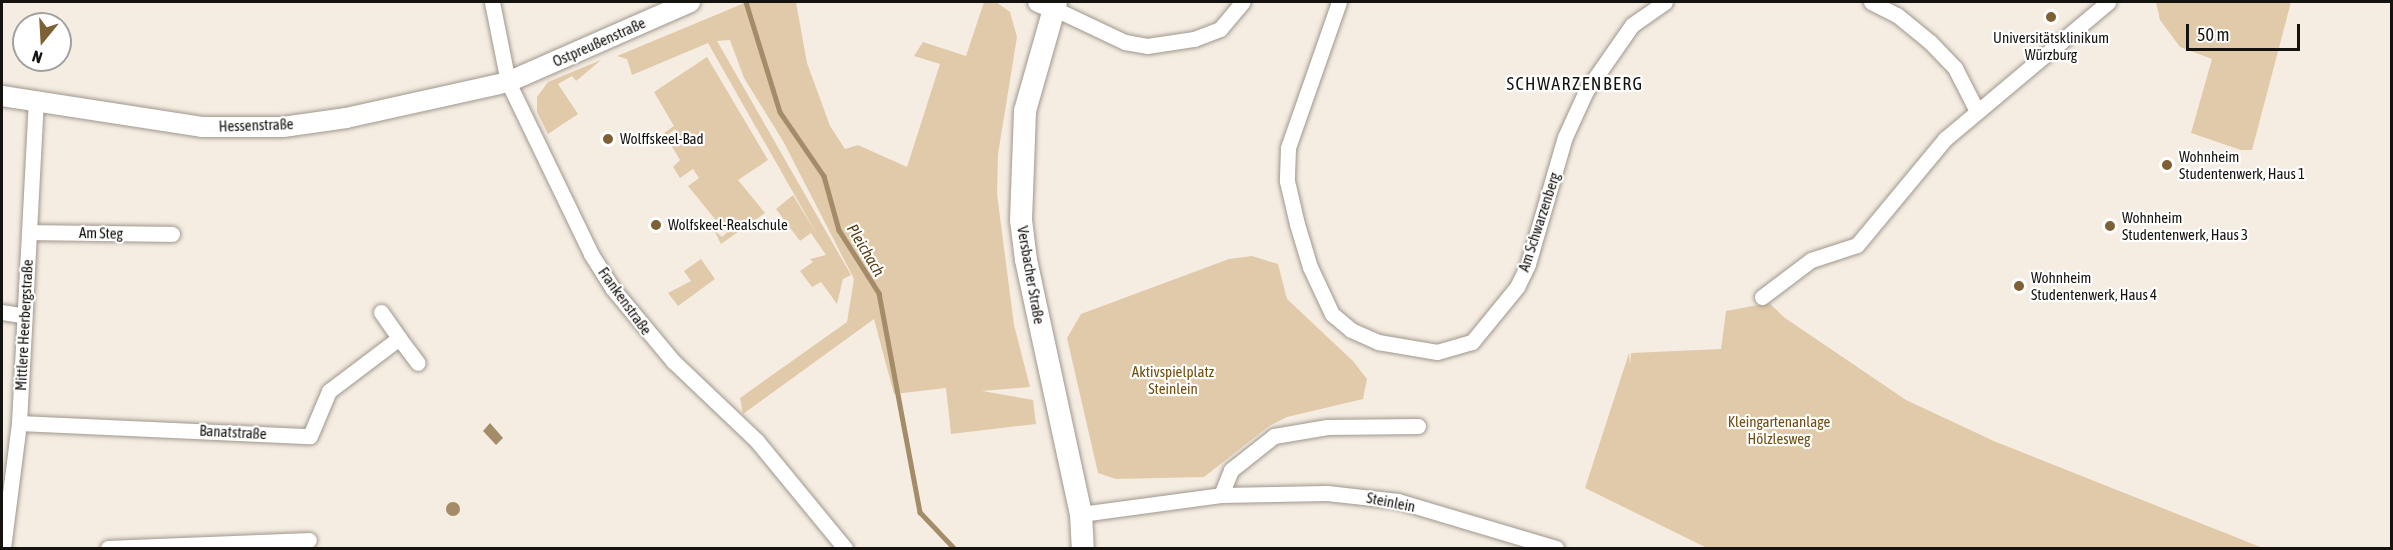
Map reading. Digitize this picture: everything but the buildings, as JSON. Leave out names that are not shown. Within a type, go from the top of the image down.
[{"type":"main road","name":"Versbacher Straße","points":[[1049,4],[1025,111],[1021,220],[1026,260],[1081,514],[1083,549]]},
{"type":"street","name":"Frankenstraße","points":[[492,2],[508,82],[591,254],[632,315],[673,361],[757,441],[845,549]]},
{"type":"street","name":"Ostpreußenstraße","points":[[508,82],[690,2]]},
{"type":"street","points":[[1049,4],[1116,38],[1148,46],[1194,39],[1220,29],[1243,2]]},
{"type":"street","name":"Am Schwarzenberg","points":[[1339,2],[1288,148],[1287,181],[1297,224],[1310,267],[1332,314],[1351,330],[1378,342],[1437,352],[1472,342],[1517,287],[1528,264],[1565,137],[1586,91],[1632,25],[1665,2]]},
{"type":"street","points":[[1871,2],[1897,15],[1930,42],[1955,68],[1977,111]]},
{"type":"street","points":[[1762,297],[1811,260],[1857,244],[1945,139],[2108,2]]},
{"type":"street","name":"Hessenstraße","points":[[2,96],[202,127],[282,127],[346,118],[508,82]]},
{"type":"street","name":"Mittlere Heerbergstraße","points":[[3,549],[8,474],[19,423],[22,315],[30,232],[36,101]]},
{"type":"street","name":"Am Steg","points":[[30,232],[172,234]]},
{"type":"street","points":[[2,312],[22,315]]},
{"type":"street","points":[[381,312],[418,363]]},
{"type":"street","name":"Banatstraße","points":[[19,423],[310,436],[329,391],[399,338]]},
{"type":"street","points":[[1221,495],[1231,470],[1274,436],[1327,427],[1418,426]]},
{"type":"street","name":"Steinlein","points":[[1081,514],[1221,495],[1327,493],[1398,501],[1556,549]]},
{"type":"street","points":[[108,549],[309,540]]},
{"type":"green space","points":[[747,2],[796,2],[807,63],[830,126],[845,149],[858,145],[907,167],[940,64],[914,56],[923,42],[966,56],[984,2],[996,2],[1010,12],[1017,37],[998,154],[997,194],[1014,325],[1030,387],[982,391],[1033,400],[1036,424],[951,434],[946,388],[894,394],[874,319],[743,414],[740,398],[847,322],[854,279],[783,141],[744,78],[730,40],[717,41],[851,275],[843,279],[837,304],[821,282],[812,287],[800,271],[813,262],[810,259],[826,255],[811,233],[800,241],[776,209],[793,195],[819,238],[708,43],[632,75],[627,59],[617,56]]},
{"type":"green space","points":[[2156,2],[2291,2],[2252,150],[2241,150],[2191,133],[2212,59],[2180,47],[2160,20]]},
{"type":"green space","points":[[707,57],[768,160],[738,180],[765,213],[721,244],[714,230],[722,237],[730,230],[724,222],[719,224],[688,186],[699,178],[693,169],[680,178],[673,167],[680,160],[664,133],[674,126],[654,92]],"holes":[[[675,129],[684,143],[675,147],[668,135]]]},
{"type":"green space","points":[[601,60],[576,81],[572,76],[558,84],[578,114],[548,134],[537,112],[537,97],[548,82]]},
{"type":"green space","name":"Aktivspielplatz Steinlein","points":[[1252,256],[1278,264],[1287,299],[1353,361],[1367,379],[1363,399],[1287,417],[1269,426],[1204,477],[1116,479],[1098,473],[1067,338],[1081,314],[1229,259]]},
{"type":"green space","points":[[701,259],[715,279],[678,306],[668,293],[691,281],[684,271]]},
{"type":"green space","name":"Kleingartenanlage Hölzlesweg","points":[[1769,303],[1785,318],[1906,400],[1996,442],[2263,548],[1707,548],[1585,488],[1629,353],[1630,365],[1631,353],[1721,349],[1726,311]]},
{"type":"shaded area","points":[[490,423],[503,438],[496,445],[483,431]]},
{"type":"shaded area","points":[[450,502],[456,502],[460,509],[456,516],[450,516],[446,512],[446,506]]},
{"type":"waterway","name":"Pleichach","points":[[746,2],[780,112],[824,176],[839,230],[879,293],[920,512],[954,548]]},
{"type":"place","name":"Universitätsklinikum Würzburg","points":[[2051,17]]},
{"type":"place","name":"Wolffskeel-Bad","points":[[608,139]]},
{"type":"place","name":"Wohnheim Studentenwerk, Haus 1","points":[[2167,165]]},
{"type":"place","name":"Wolfskeel-Realschule","points":[[656,225]]},
{"type":"place","name":"Wohnheim Studentenwerk, Haus 3","points":[[2110,226]]},
{"type":"place","name":"Wohnheim Studentenwerk, Haus 4","points":[[2019,286]]},
{"type":"district","name":"SCHWARZENBERG","points":[[1575,84]]}]
